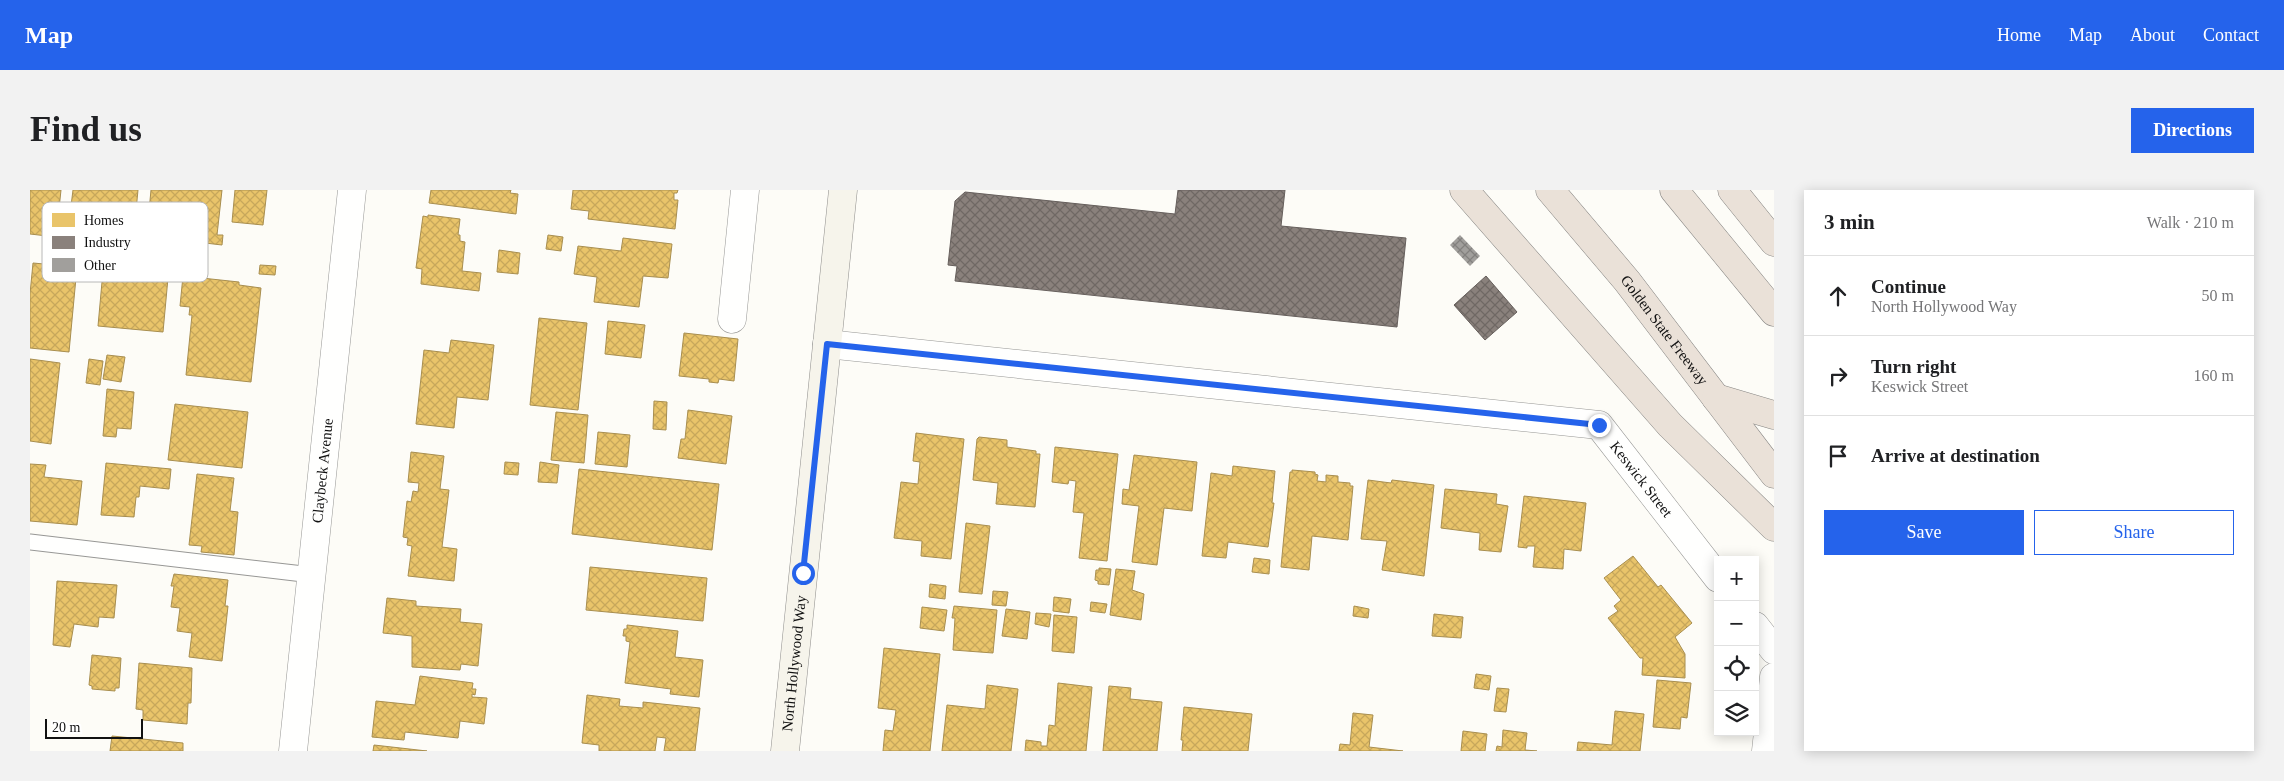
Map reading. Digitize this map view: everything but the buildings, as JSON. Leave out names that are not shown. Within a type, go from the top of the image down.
[{"type":"highway","points":[[1464,190],[1670,425],[1774,527]]},
{"type":"highway","name":"Golden State Freeway","points":[[1550,190],[1627,280],[1774,474]]},
{"type":"highway","points":[[1674,190],[1774,312]]},
{"type":"highway","points":[[1732,190],[1774,242]]},
{"type":"highway","points":[[1716,398],[1774,414]]},
{"type":"main road","name":"North Hollywood Way","points":[[785,751],[843,190]]},
{"type":"street","name":"Claybeck Avenue","points":[[294,751],[352,190]]},
{"type":"street","points":[[732,319],[745,190]]},
{"type":"street","name":"Keswick Street","points":[[827,344],[1599,425],[1714,573]]},
{"type":"street","points":[[1759,631],[1774,650]]},
{"type":"street","points":[[1766,751],[1774,677]]},
{"type":"lane","points":[[30,542],[312,575]]},
{"type":"route","points":[[803,573],[827,344],[1599,425]]}]
